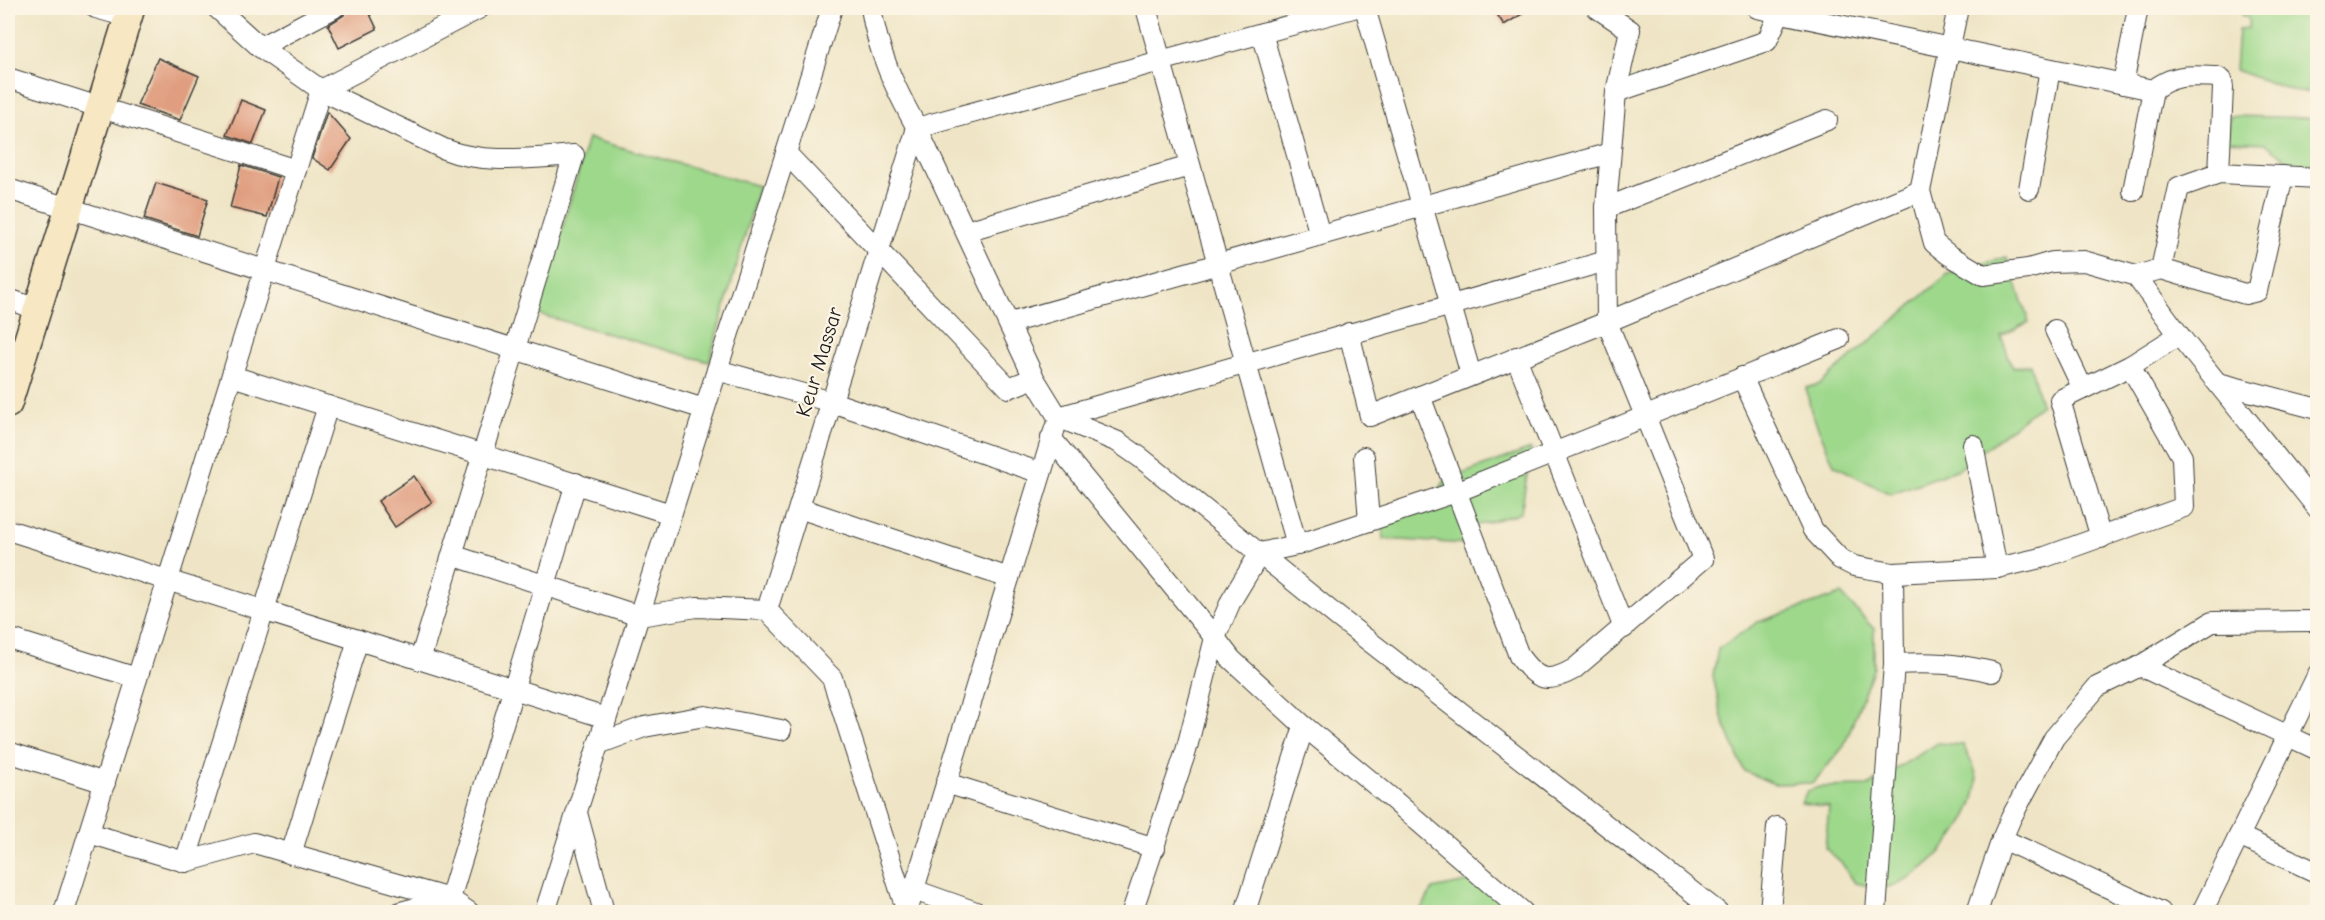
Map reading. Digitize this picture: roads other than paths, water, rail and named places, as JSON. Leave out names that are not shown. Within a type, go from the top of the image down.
[{"type":"street","points":[[8,404],[129,12],[96,8]]},
{"type":"street","points":[[217,8],[260,47],[321,90],[454,153],[485,158],[513,159],[574,155],[420,660]]},
{"type":"street","points":[[260,47],[334,8]]},
{"type":"street","points":[[64,912],[321,90],[480,8]]},
{"type":"street","points":[[545,912],[832,8]]},
{"type":"street","points":[[871,8],[876,37],[895,88],[917,128],[1034,378],[1058,417],[1118,442],[1347,624],[1718,912]]},
{"type":"street","points":[[1146,8],[1296,545]]},
{"type":"street","points":[[917,128],[1353,8]]},
{"type":"street","points":[[1365,8],[1471,375]]},
{"type":"street","points":[[1420,396],[1519,656],[1530,672],[1548,680],[1557,679],[1574,669],[1703,560],[1607,322],[1606,208],[1610,153],[1616,92],[1630,30],[1596,8]]},
{"type":"street","points":[[1756,8],[2153,90]]},
{"type":"street","points":[[1958,8],[1920,191],[1934,243],[1949,255],[1983,275],[2028,269],[2052,262],[2084,261],[2136,276],[2161,269],[2246,294],[2257,291],[2283,176]]},
{"type":"street","points":[[2123,84],[2139,8]]},
{"type":"street","points":[[1616,92],[1767,41],[1780,12]]},
{"type":"street","points":[[1262,33],[1320,235]]},
{"type":"street","points":[[2029,189],[2050,69]]},
{"type":"street","points":[[2133,192],[2153,90],[2165,81],[2180,76],[2217,77],[2222,80],[2219,173]]},
{"type":"street","points":[[8,78],[296,170]]},
{"type":"street","points":[[1606,208],[1827,120]]},
{"type":"street","name":"Keur Massar","points":[[767,610],[917,128]]},
{"type":"street","points":[[786,153],[1009,388],[1034,378]]},
{"type":"street","points":[[1010,323],[1610,153]]},
{"type":"street","points":[[966,231],[1190,166]]},
{"type":"street","points":[[2161,269],[2179,187],[2219,173],[2318,178]]},
{"type":"street","points":[[8,189],[704,409]]},
{"type":"street","points":[[1349,333],[1370,416],[1607,322],[1920,191]]},
{"type":"street","points":[[1058,417],[1606,261]]},
{"type":"street","points":[[2136,276],[2179,335],[2318,509]]},
{"type":"street","points":[[8,299],[37,309]]},
{"type":"street","points":[[2055,330],[2083,389]]},
{"type":"street","points":[[2102,538],[2060,400],[2130,366],[2179,335]]},
{"type":"street","points":[[1132,912],[1186,751],[1215,638],[1231,601],[1260,553],[1296,545],[1456,492],[1839,339]]},
{"type":"street","points":[[1516,357],[1624,628]]},
{"type":"street","points":[[1742,377],[1814,530],[1840,559],[1854,566],[1893,573],[1997,568],[2045,557],[2184,507],[2182,457],[2130,366]]},
{"type":"street","points":[[717,370],[832,402],[1041,473]]},
{"type":"street","points":[[232,376],[671,514]]},
{"type":"street","points":[[2218,383],[2318,409]]},
{"type":"street","points":[[185,862],[328,406]]},
{"type":"street","points":[[452,555],[639,616],[697,607],[767,610],[832,678],[907,912],[1058,417]]},
{"type":"street","points":[[1051,438],[1230,659],[1304,726],[1390,796],[1523,912]]},
{"type":"street","points":[[1973,445],[1997,568]]},
{"type":"street","points":[[1364,457],[1369,521]]},
{"type":"street","points":[[450,899],[576,483]]},
{"type":"street","points":[[799,508],[1009,578]]},
{"type":"street","points":[[8,530],[606,718]]},
{"type":"street","points":[[1876,912],[1894,664],[1893,573]]},
{"type":"street","points":[[1977,912],[2002,839],[2055,738],[2097,687],[2140,666],[2212,622],[2318,621]]},
{"type":"street","points":[[8,638],[137,678]]},
{"type":"street","points":[[291,854],[358,640]]},
{"type":"street","points":[[1894,664],[1934,662],[1962,665],[1992,672]]},
{"type":"street","points":[[2140,666],[2318,750]]},
{"type":"street","points":[[2202,912],[2318,674]]},
{"type":"street","points":[[598,744],[644,727],[705,716],[781,730]]},
{"type":"street","points":[[1245,912],[1304,726]]},
{"type":"street","points":[[8,752],[105,783]]},
{"type":"street","points":[[946,783],[1155,848]]},
{"type":"street","points":[[576,813],[604,912]]},
{"type":"street","points":[[1770,912],[1777,827]]},
{"type":"street","points":[[89,833],[185,862],[254,843],[450,899],[469,912]]},
{"type":"street","points":[[2239,836],[2318,873]]},
{"type":"street","points":[[2002,839],[2161,912]]},
{"type":"street","points":[[914,890],[976,912]]},
{"type":"street","points":[[401,912],[450,899]]}]
